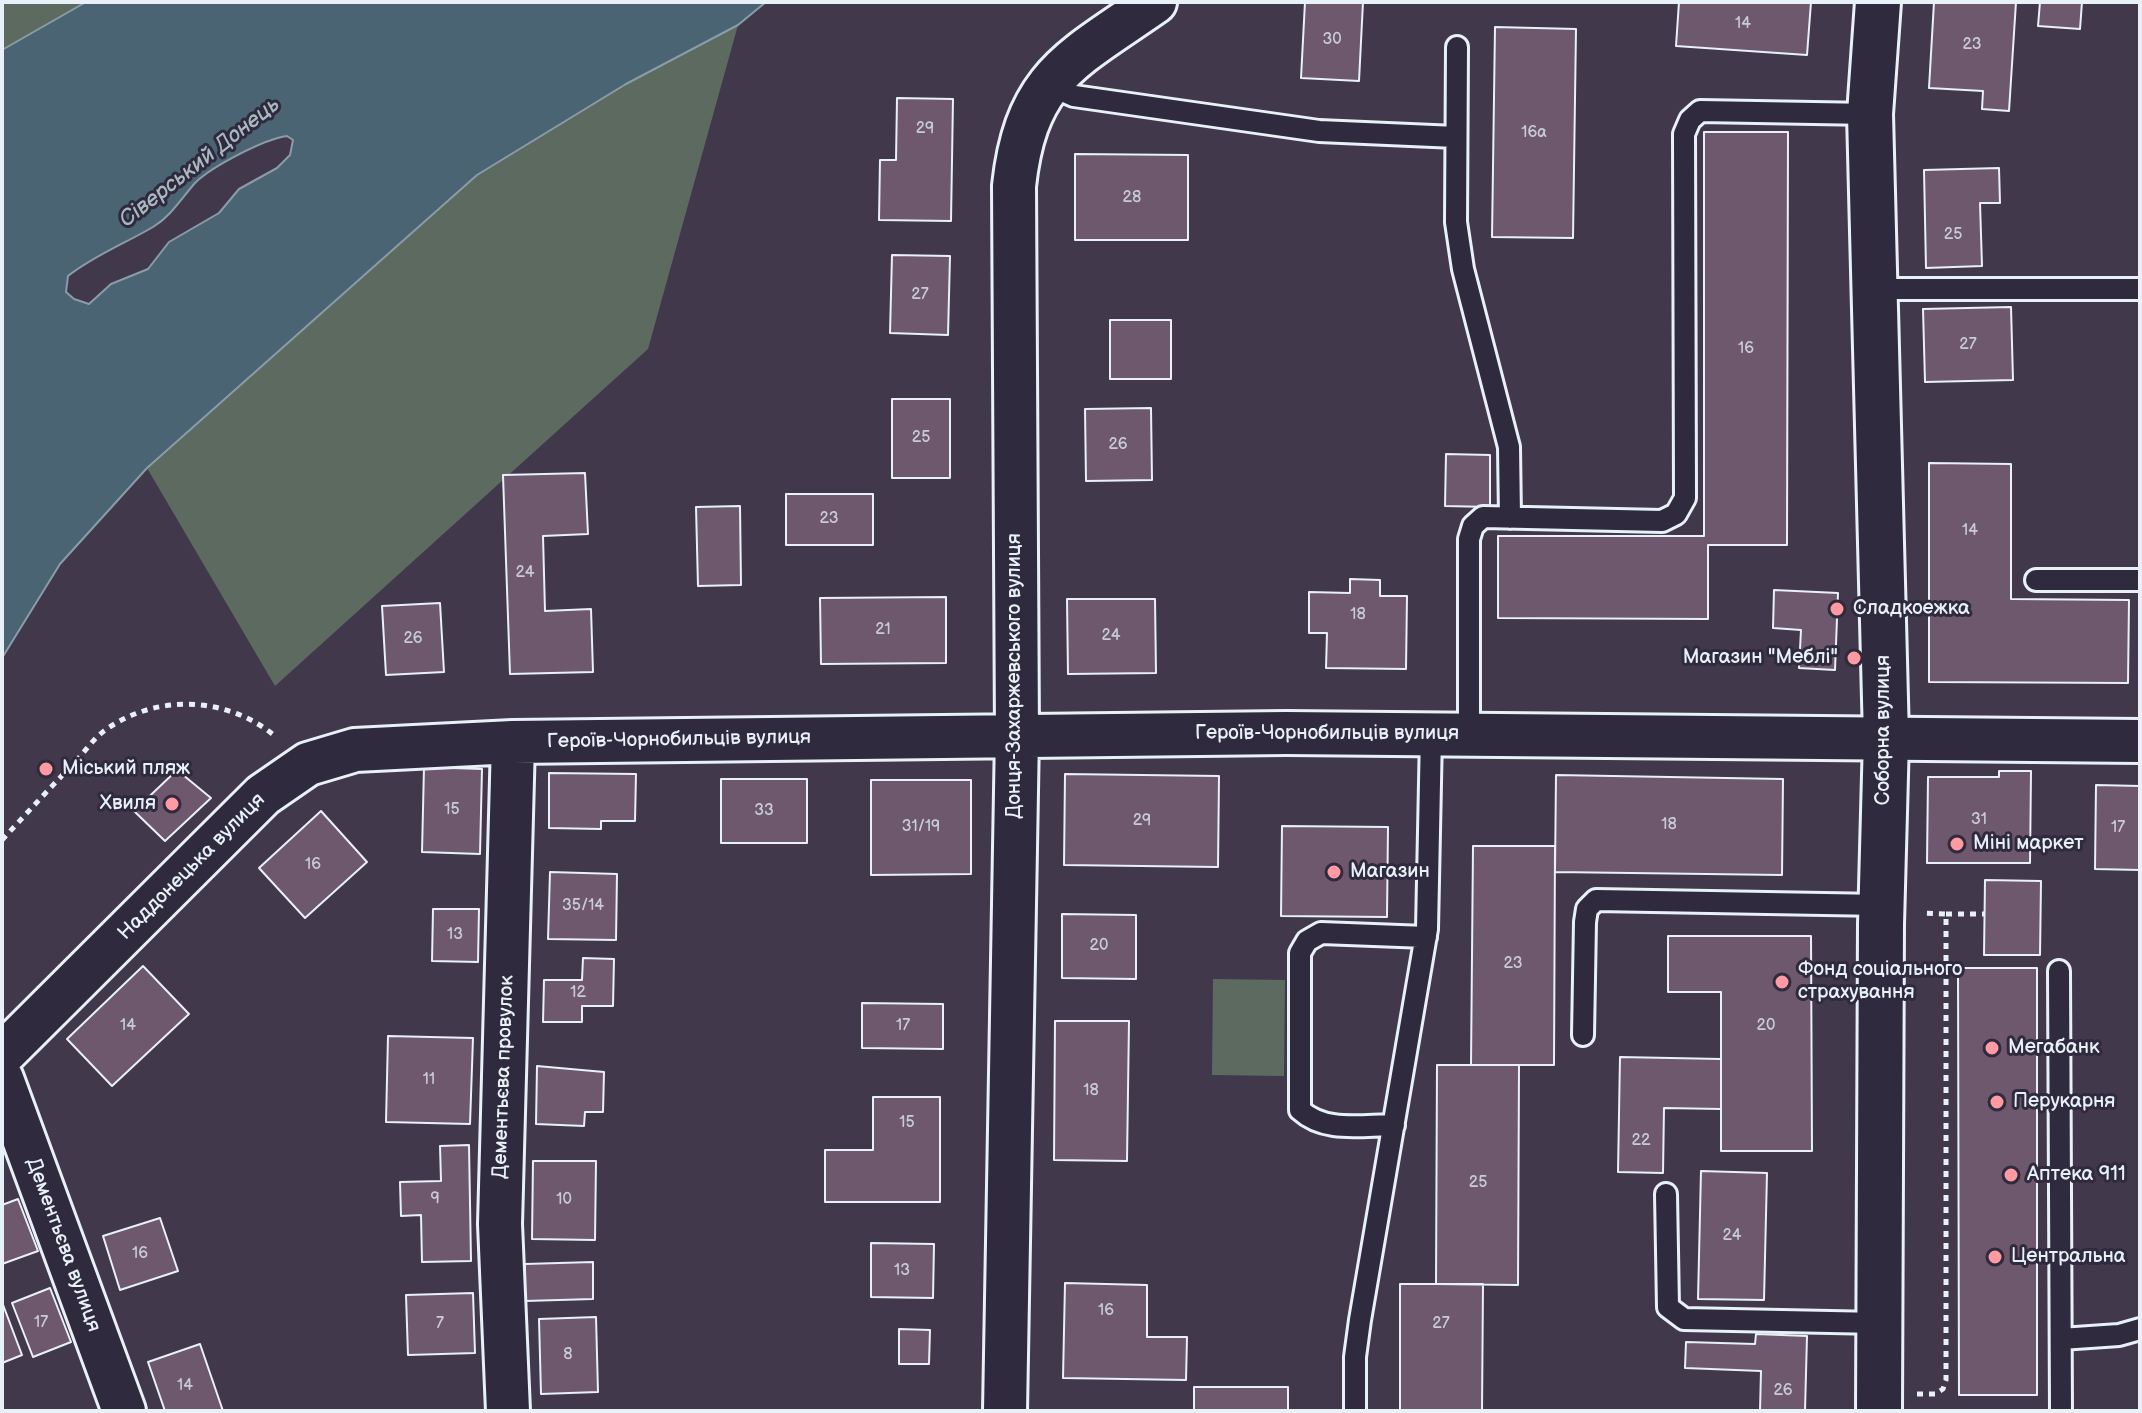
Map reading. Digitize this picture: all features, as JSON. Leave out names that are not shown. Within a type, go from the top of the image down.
[{"type":"street","name":"Донця-Захаржевського вулиця","points":[[1005,1411],[1017,735],[1014,186],[1018,144],[1033,105],[1064,66],[1155,2]]},
{"type":"street","name":"Соборна вулиця","points":[[1878,2],[1870,114],[1886,738],[1901,909],[1879,1323],[1892,1402]]},
{"type":"street","name":"Героїв-Чорнобильців вулиця","points":[[513,742],[1017,735],[2140,741]]},
{"type":"street","name":"Наддонецька вулиця","points":[[2,1055],[263,795],[308,764],[355,750],[513,742]]},
{"type":"street","name":"Дементьєва провулок","points":[[508,1411],[500,1224],[513,742]]},
{"type":"street","name":"Дементьєва вулиця","points":[[2,1079],[124,1411]]},
{"type":"lane","points":[[1457,47],[1456,222],[1463,269],[1509,447],[1510,518]]},
{"type":"lane","points":[[1049,85],[1074,96],[1319,131],[1456,137]]},
{"type":"lane","points":[[1355,1411],[1356,1345],[1426,937],[1469,539],[1473,526],[1483,517],[1662,521],[1676,514],[1685,498],[1684,134],[1690,120],[1700,111],[1870,114]]},
{"type":"lane","points":[[1875,289],[2140,289]]},
{"type":"lane","points":[[2036,580],[2140,580]]},
{"type":"lane","points":[[1583,1035],[1585,922],[1587,909],[1596,900],[1901,909]]},
{"type":"lane","points":[[1394,1125],[1331,1126],[1313,1122],[1300,1110],[1300,953],[1307,941],[1321,933],[1426,937]]},
{"type":"lane","points":[[2059,971],[2061,1411]]},
{"type":"lane","points":[[1666,1194],[1668,1307],[1674,1314],[1684,1319],[1879,1323]]},
{"type":"lane","points":[[2061,1339],[2119,1335],[2140,1329]]},
{"type":"path","points":[[2,840],[103,732],[136,713],[174,705],[218,706],[254,718],[308,764]]},
{"type":"path","points":[[1901,909],[1984,914]]},
{"type":"path","points":[[1892,1402],[1935,1394],[1943,1389],[1946,1380],[1946,914]]},
{"type":"green space","points":[[2,2],[86,2],[2,50]]},
{"type":"green space","points":[[738,25],[648,349],[275,686],[147,468],[477,175],[626,84]]},
{"type":"green space","points":[[1213,979],[1285,980],[1284,1076],[1212,1075]]},
{"type":"water","name":"Сіверський Донець","points":[[86,2],[766,2],[738,25],[626,84],[477,175],[147,468],[60,564],[2,658],[2,50]],"holes":[[[287,136],[293,140],[290,155],[277,168],[239,189],[219,213],[169,242],[148,269],[111,284],[89,304],[74,299],[66,292],[68,276],[159,223],[195,183],[213,169],[265,142]]]},
{"type":"building","points":[[1305,2],[1363,2],[1359,81],[1301,78]]},
{"type":"building","points":[[1679,2],[1811,2],[1807,55],[1676,46]]},
{"type":"building","points":[[1934,2],[2016,2],[2009,111],[1982,109],[1983,91],[1929,88]]},
{"type":"building","points":[[2040,2],[2082,2],[2080,29],[2038,26]]},
{"type":"building","points":[[1495,27],[1576,29],[1573,238],[1492,237]]},
{"type":"building","points":[[897,98],[953,99],[951,221],[879,220],[880,160],[896,160]]},
{"type":"building","points":[[1704,132],[1788,132],[1787,545],[1708,545],[1708,619],[1498,618],[1498,536],[1704,536]]},
{"type":"building","points":[[1075,154],[1188,155],[1188,240],[1075,240]]},
{"type":"building","points":[[1999,168],[2000,203],[1980,203],[1982,266],[1926,268],[1924,170]]},
{"type":"building","points":[[892,255],[950,256],[948,335],[890,333]]},
{"type":"building","points":[[2011,307],[2013,380],[1925,382],[1923,309]]},
{"type":"building","points":[[1110,320],[1171,320],[1171,379],[1110,379]]},
{"type":"building","points":[[892,399],[950,399],[950,478],[892,478]]},
{"type":"building","points":[[1151,408],[1152,480],[1086,481],[1085,409]]},
{"type":"building","points":[[1446,454],[1490,455],[1490,507],[1445,506]]},
{"type":"building","points":[[1929,463],[2011,464],[2011,599],[2129,600],[2128,683],[1929,682]]},
{"type":"building","points":[[585,473],[588,534],[543,536],[545,611],[591,609],[593,672],[510,674],[503,475]]},
{"type":"building","points":[[786,494],[873,494],[873,545],[786,545]]},
{"type":"building","points":[[740,506],[741,585],[698,586],[696,507]]},
{"type":"building","points":[[1350,579],[1380,580],[1380,596],[1407,596],[1406,669],[1326,668],[1327,633],[1309,633],[1309,592],[1350,593]]},
{"type":"building","points":[[1774,590],[1838,593],[1835,670],[1799,668],[1801,630],[1773,628]]},
{"type":"building","points":[[946,597],[946,663],[821,664],[820,598]]},
{"type":"building","points":[[1067,599],[1155,599],[1156,673],[1068,674]]},
{"type":"building","points":[[440,603],[444,672],[386,675],[382,606]]},
{"type":"building","points":[[424,767],[482,769],[480,854],[422,852]]},
{"type":"building","points":[[177,770],[211,798],[165,841],[134,811]]},
{"type":"building","points":[[1999,771],[2031,771],[2030,863],[1927,863],[1928,777],[1999,777]]},
{"type":"building","points":[[549,773],[636,774],[635,821],[601,821],[601,829],[549,828]]},
{"type":"building","points":[[1065,774],[1219,776],[1218,867],[1064,865]]},
{"type":"building","points":[[1556,775],[1783,779],[1782,875],[1555,872]]},
{"type":"building","points":[[721,779],[807,779],[807,843],[721,843]]},
{"type":"building","points":[[871,780],[971,780],[971,874],[871,875]]},
{"type":"building","points":[[2096,785],[2140,786],[2140,870],[2095,869]]},
{"type":"building","points":[[321,811],[367,862],[305,918],[259,868]]},
{"type":"building","name":"Магазин","points":[[1282,826],[1388,827],[1387,917],[1281,916]]},
{"type":"building","points":[[1473,846],[1555,846],[1554,1065],[1471,1065]]},
{"type":"building","points":[[550,872],[617,874],[616,940],[548,939]]},
{"type":"building","points":[[1985,880],[2041,881],[2040,955],[1984,955]]},
{"type":"building","points":[[433,909],[479,909],[478,962],[432,961]]},
{"type":"building","points":[[1062,914],[1136,915],[1136,979],[1062,978]]},
{"type":"building","points":[[1668,936],[1811,936],[1812,1151],[1721,1151],[1721,992],[1668,992]]},
{"type":"building","points":[[583,958],[614,959],[613,1006],[582,1006],[582,1022],[543,1022],[544,980],[582,980]]},
{"type":"building","points":[[143,966],[189,1014],[112,1086],[67,1039]]},
{"type":"building","points":[[1958,968],[2037,968],[2037,1395],[1959,1395]]},
{"type":"building","points":[[862,1003],[943,1004],[943,1049],[862,1048]]},
{"type":"building","points":[[1055,1021],[1129,1021],[1127,1161],[1054,1160]]},
{"type":"building","points":[[388,1036],[473,1038],[470,1124],[386,1122]]},
{"type":"building","points":[[1620,1057],[1721,1059],[1721,1109],[1664,1108],[1663,1173],[1618,1172]]},
{"type":"building","points":[[1437,1065],[1519,1065],[1518,1285],[1436,1284]]},
{"type":"building","points":[[537,1066],[604,1072],[603,1112],[585,1112],[584,1126],[536,1124]]},
{"type":"building","points":[[873,1097],[940,1097],[940,1202],[825,1202],[825,1150],[873,1150]]},
{"type":"building","points":[[469,1145],[471,1261],[422,1262],[421,1215],[401,1216],[400,1182],[441,1181],[440,1146]]},
{"type":"building","points":[[533,1161],[596,1161],[595,1240],[532,1239]]},
{"type":"building","points":[[1701,1171],[1767,1173],[1764,1300],[1698,1299]]},
{"type":"building","points":[[18,1199],[38,1251],[2,1264],[2,1205]]},
{"type":"building","points":[[160,1218],[178,1271],[120,1290],[103,1236]]},
{"type":"building","points":[[871,1243],[934,1244],[933,1298],[871,1297]]},
{"type":"building","points":[[593,1262],[593,1299],[525,1301],[525,1264]]},
{"type":"building","points":[[1065,1283],[1147,1285],[1147,1337],[1187,1337],[1186,1380],[1063,1378]]},
{"type":"building","points":[[1400,1284],[1483,1284],[1482,1411],[1400,1411]]},
{"type":"building","points":[[50,1288],[71,1342],[33,1357],[12,1303]]},
{"type":"building","points":[[473,1293],[475,1353],[408,1355],[406,1295]]},
{"type":"building","points":[[2,1302],[22,1355],[2,1363]]},
{"type":"building","points":[[596,1317],[598,1392],[541,1394],[539,1319]]},
{"type":"building","points":[[899,1329],[930,1330],[929,1364],[899,1364]]},
{"type":"building","points":[[1756,1334],[1807,1336],[1805,1411],[1760,1411],[1761,1371],[1685,1368],[1686,1342],[1755,1344]]},
{"type":"building","points":[[200,1344],[223,1411],[165,1411],[148,1362]]},
{"type":"building","points":[[1194,1387],[1288,1387],[1288,1411],[1194,1411]]},
{"type":"place","name":"Сладкоежка","points":[[1837,609]]},
{"type":"place","name":"Магазин \"Меблі\"","points":[[1854,658]]},
{"type":"place","name":"Міський пляж","points":[[46,769]]},
{"type":"place","name":"Хвиля","points":[[172,804]]},
{"type":"place","name":"Міні маркет","points":[[1957,844]]},
{"type":"place","name":"Магазин","points":[[1334,872]]},
{"type":"place","name":"Фонд соціального страхування","points":[[1782,982]]},
{"type":"place","name":"Мегабанк","points":[[1992,1048]]},
{"type":"place","name":"Перукарня","points":[[1997,1102]]},
{"type":"place","name":"Аптека 911","points":[[2011,1175]]},
{"type":"place","name":"Центральна","points":[[1995,1257]]}]
